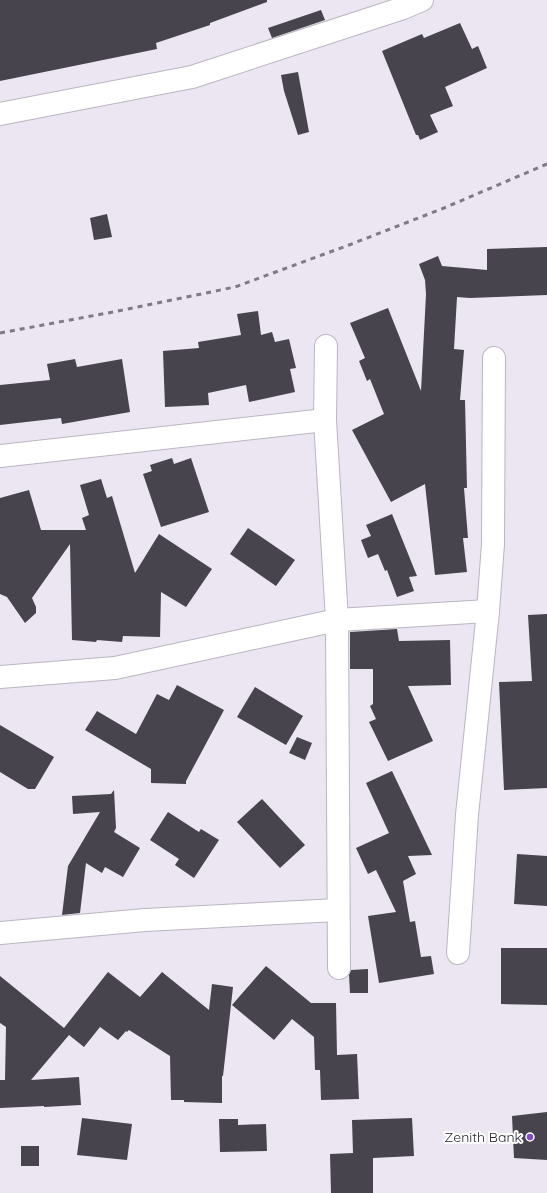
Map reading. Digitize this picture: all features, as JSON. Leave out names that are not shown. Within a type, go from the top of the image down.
[{"type":"street","points":[[0,114],[192,77],[404,8],[422,0]]},
{"type":"street","points":[[326,346],[325,420],[337,620],[339,968]]},
{"type":"street","points":[[458,954],[467,815],[488,611],[493,544],[494,358]]},
{"type":"street","points":[[0,456],[325,420]]},
{"type":"street","points":[[0,677],[116,668],[337,620],[488,611]]},
{"type":"street","points":[[0,933],[145,920],[338,910]]},
{"type":"building","points":[[0,0],[267,0],[267,2],[210,23],[210,25],[156,43],[157,49],[0,81]]},
{"type":"building","points":[[321,10],[325,20],[272,38],[268,28]]},
{"type":"building","points":[[460,23],[472,49],[478,46],[487,68],[445,87],[453,106],[430,115],[438,132],[420,140],[418,135],[416,135],[382,51],[422,34],[424,38]]},
{"type":"building","points":[[298,72],[309,132],[298,135],[284,91],[281,75]]},
{"type":"building","points":[[107,214],[112,237],[94,240],[90,218]]},
{"type":"building","points":[[547,247],[547,295],[470,298],[457,297],[454,349],[464,350],[460,400],[465,400],[467,488],[464,488],[468,538],[463,538],[467,572],[435,575],[425,484],[391,502],[352,430],[384,414],[370,379],[367,381],[359,361],[365,358],[350,323],[388,308],[421,391],[426,294],[425,280],[419,264],[438,256],[442,266],[487,270],[487,249]]},
{"type":"building","points":[[258,311],[261,335],[272,332],[275,342],[289,339],[296,368],[290,369],[295,392],[249,402],[246,385],[208,393],[209,405],[165,407],[163,351],[199,348],[198,342],[241,335],[237,314]]},
{"type":"building","points":[[75,359],[77,367],[122,359],[130,412],[62,424],[61,418],[0,425],[0,385],[50,380],[47,364]]},
{"type":"building","points":[[172,458],[174,464],[191,458],[209,512],[161,527],[143,474],[152,471],[150,465]]},
{"type":"building","points":[[101,479],[107,498],[112,496],[135,573],[159,534],[212,569],[186,607],[161,592],[160,637],[123,636],[122,642],[72,640],[70,544],[32,598],[36,607],[36,613],[25,623],[7,597],[0,594],[0,498],[29,490],[41,530],[86,530],[82,518],[89,515],[80,485]]},
{"type":"building","points":[[392,514],[417,576],[409,577],[414,591],[397,597],[387,570],[385,571],[378,554],[368,558],[361,540],[371,536],[366,525]]},
{"type":"building","points":[[248,528],[295,560],[276,586],[230,554]]},
{"type":"building","points":[[547,614],[547,788],[504,790],[499,682],[532,681],[528,615]]},
{"type":"building","points":[[397,629],[399,641],[450,640],[451,685],[408,686],[433,741],[388,761],[369,722],[376,719],[370,706],[373,704],[373,669],[350,669],[350,632]]},
{"type":"building","points":[[177,685],[224,710],[186,781],[186,784],[151,783],[151,769],[85,730],[97,711],[136,734],[157,694],[169,700]]},
{"type":"building","points":[[255,687],[303,716],[286,745],[237,717]]},
{"type":"building","points":[[0,725],[54,757],[35,789],[28,789],[0,772]]},
{"type":"building","points":[[297,737],[312,743],[305,760],[289,753]]},
{"type":"building","points":[[392,771],[432,855],[408,856],[416,874],[403,881],[410,922],[415,921],[421,957],[431,956],[434,974],[379,983],[368,916],[396,912],[376,870],[368,874],[356,848],[389,833],[366,783]]},
{"type":"building","points":[[114,790],[116,828],[114,832],[140,848],[123,877],[105,867],[102,873],[86,863],[80,913],[62,915],[68,866],[100,812],[73,814],[72,796],[111,794]]},
{"type":"building","points":[[262,799],[305,845],[280,868],[237,822]]},
{"type":"building","points":[[168,812],[199,832],[201,829],[219,840],[194,878],[175,865],[179,859],[150,840]]},
{"type":"building","points":[[517,854],[547,856],[547,906],[514,904]]},
{"type":"building","points":[[501,948],[547,948],[547,1005],[501,1004]]},
{"type":"building","points":[[266,966],[311,1003],[336,1003],[337,1055],[357,1054],[359,1099],[321,1100],[320,1070],[315,1070],[314,1037],[292,1019],[274,1040],[232,1005]]},
{"type":"building","points":[[368,969],[368,993],[350,993],[349,975],[351,970]]},
{"type":"building","points":[[108,972],[140,997],[162,972],[209,1010],[212,984],[233,987],[222,1076],[222,1103],[184,1102],[184,1100],[171,1100],[170,1056],[129,1030],[127,1032],[126,1031],[118,1040],[100,1027],[84,1047],[69,1035],[31,1080],[79,1077],[81,1105],[0,1108],[0,1080],[5,1080],[6,1027],[0,1023],[0,976],[64,1028]]},
{"type":"building","name":"Zenith Bank","points":[[547,1112],[547,1160],[514,1158],[512,1116]]},
{"type":"building","points":[[82,1118],[132,1124],[127,1160],[77,1155]]},
{"type":"building","points":[[412,1118],[414,1156],[373,1158],[373,1193],[331,1193],[330,1154],[353,1153],[352,1120]]},
{"type":"building","points":[[219,1119],[238,1119],[238,1125],[266,1124],[267,1151],[220,1152]]},
{"type":"building","points":[[21,1146],[39,1146],[39,1166],[21,1166]]},
{"type":"railway","points":[[0,333],[235,287],[444,208],[547,164]]},
{"type":"place","name":"Zenith Bank","points":[[530,1137]]}]
